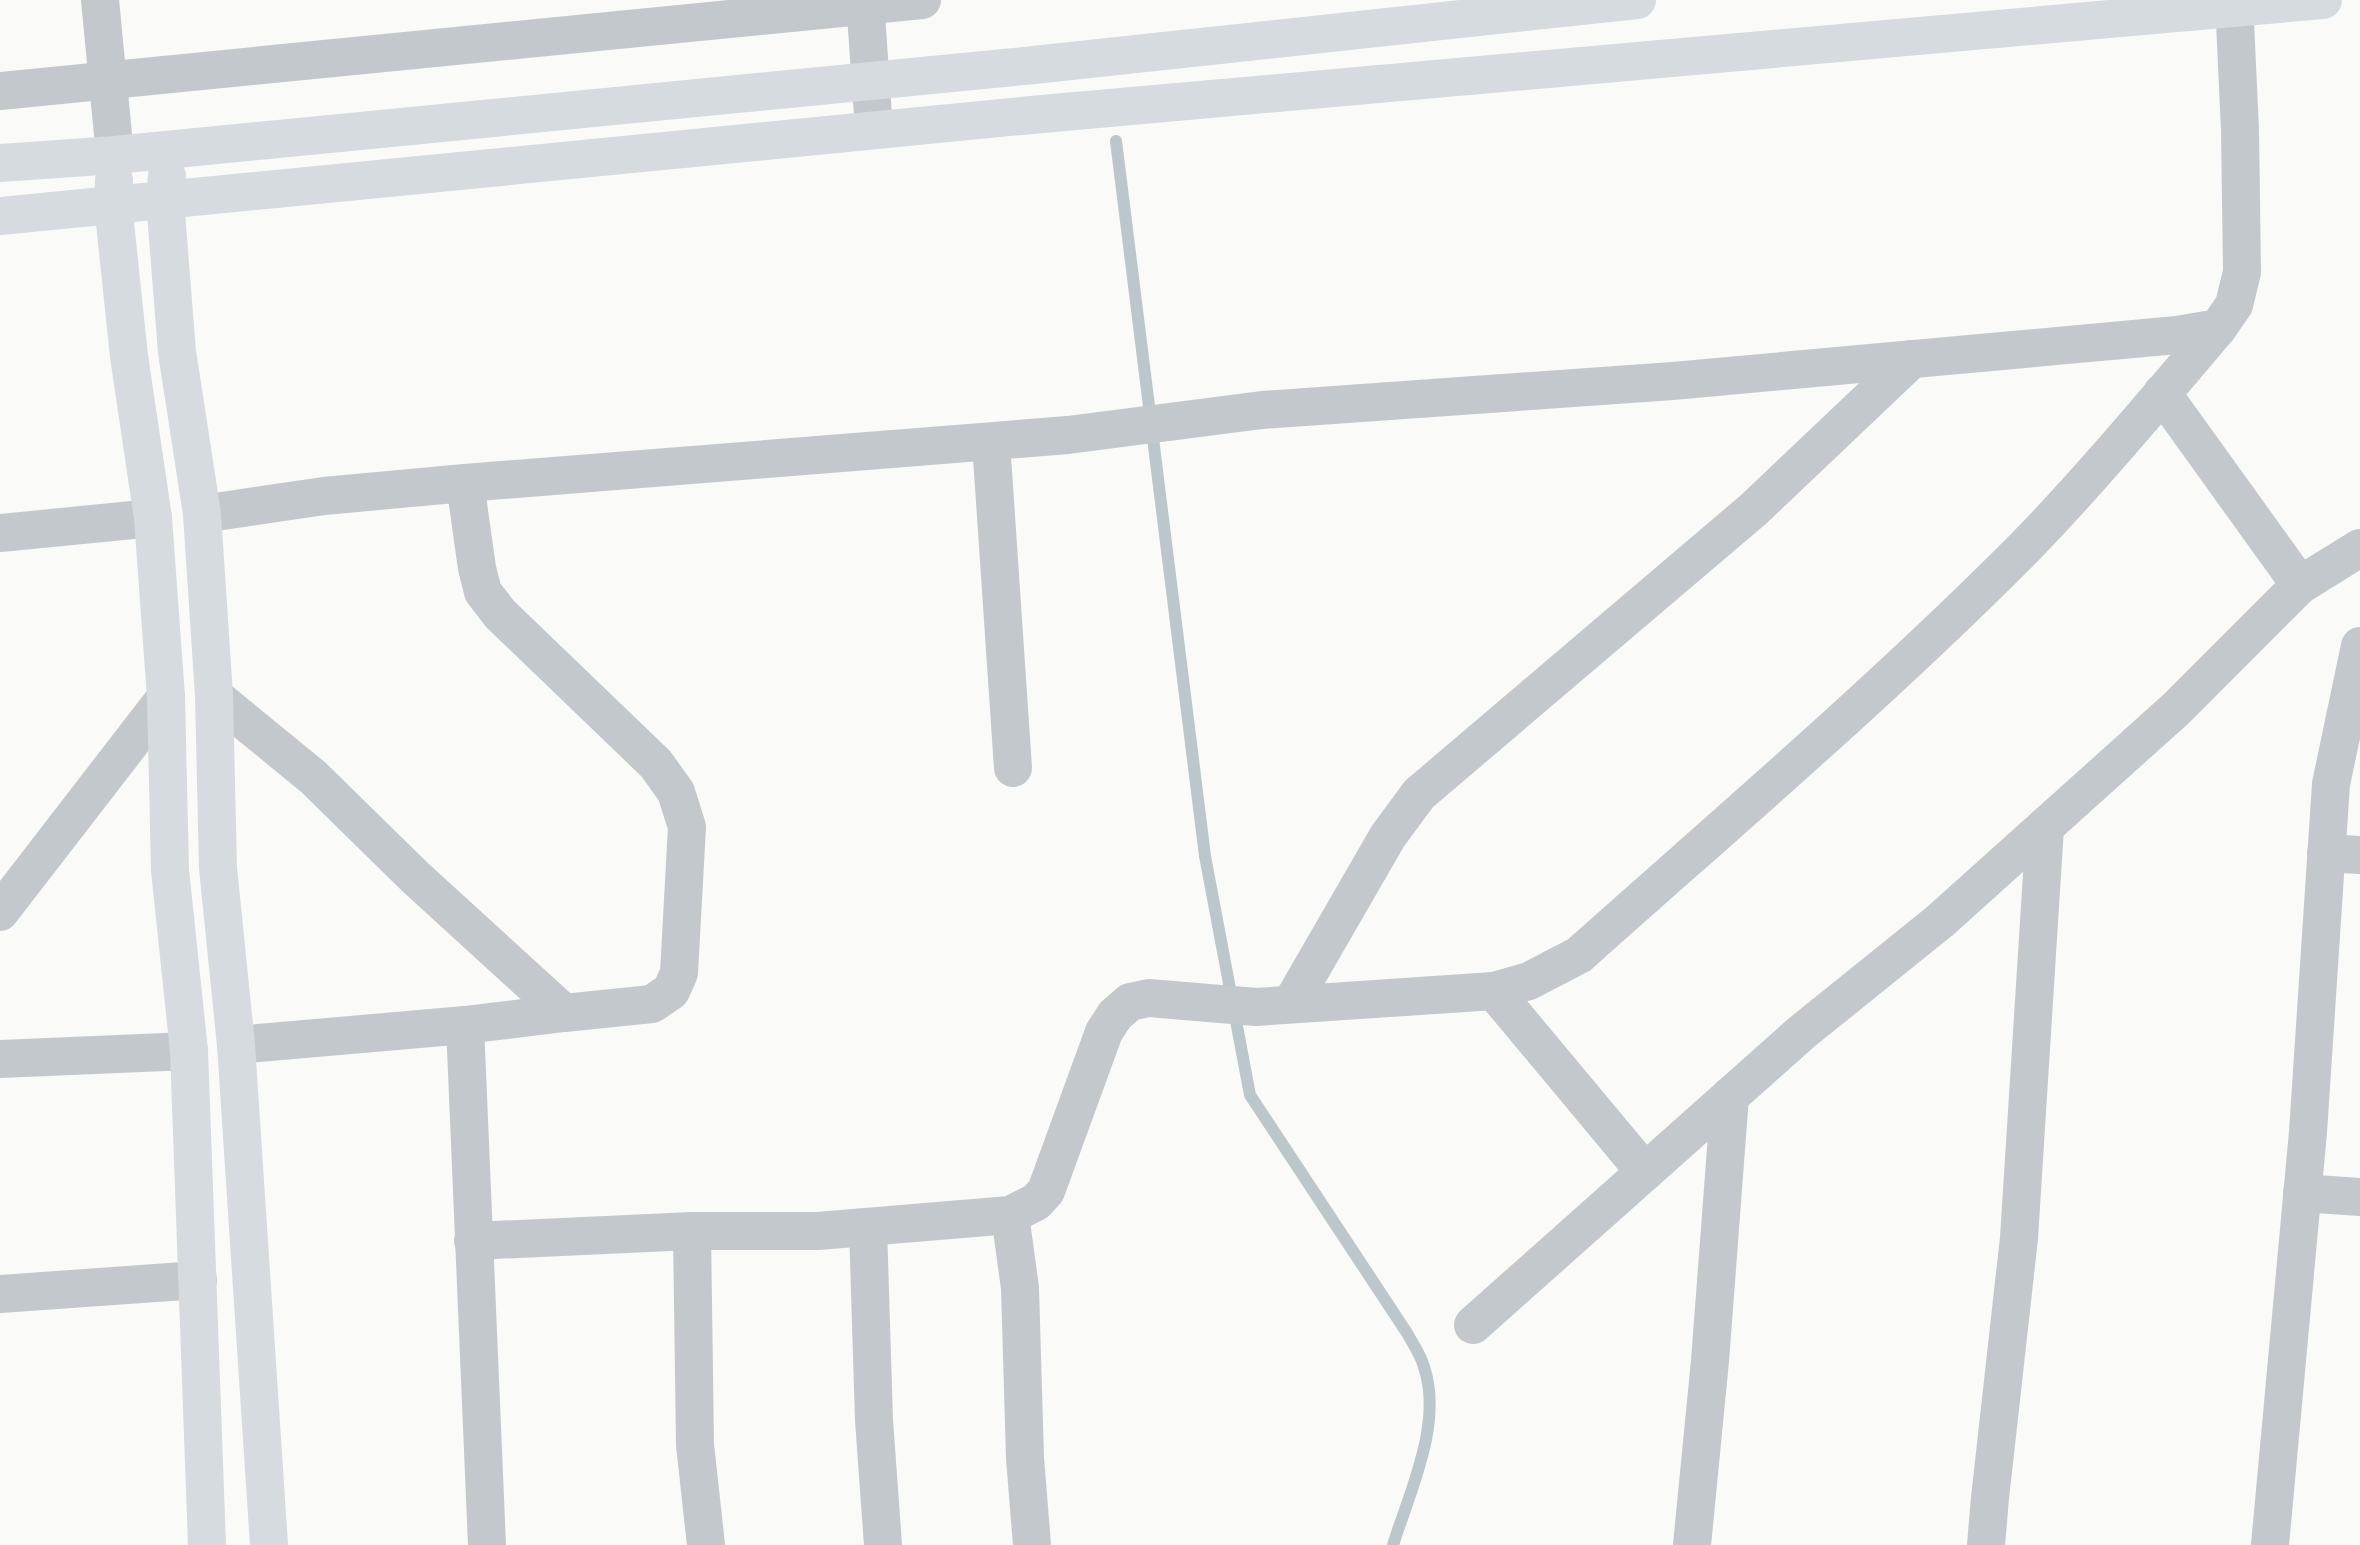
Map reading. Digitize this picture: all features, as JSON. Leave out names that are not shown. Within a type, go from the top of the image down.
[{"type":"street","points":[[100,0],[114,155],[113,204],[129,356],[153,518],[166,697],[170,870],[189,1051],[207,1545]]},
{"type":"street","points":[[0,91],[865,3],[922,0]]},
{"type":"street","points":[[0,163],[169,150],[871,81],[1637,0]]},
{"type":"street","points":[[0,216],[874,130],[2234,4],[2323,0]]},
{"type":"street","points":[[865,3],[874,130]]},
{"type":"street","points":[[474,1241],[692,1231],[818,1231],[1010,1215],[1036,1202],[1046,1191],[1104,1032],[1115,1015],[1130,1002],[1149,998],[1273,1006],[1493,991],[1529,981],[1579,956],[1900,669],[2026,545],[2162,393],[2218,328],[2234,305],[2242,272],[2240,130],[2234,4]]},
{"type":"street","points":[[169,150],[165,200],[177,352],[202,514],[214,696],[218,868],[236,1045],[269,1545]]},
{"type":"street","points":[[202,514],[324,496],[991,442],[1262,410],[1660,382],[2177,335],[2218,328]]},
{"type":"street","points":[[1273,1006],[1419,794],[1754,509],[1912,359]]},
{"type":"street","points":[[2162,393],[2300,585]]},
{"type":"street","points":[[991,442],[1013,768]]},
{"type":"street","points":[[236,1045],[466,1025],[652,1004],[671,991],[679,973],[687,827],[676,792],[656,764],[500,614],[483,592],[465,483]]},
{"type":"street","points":[[0,533],[153,518]]},
{"type":"street","points":[[1472,1325],[1801,1033],[1940,921],[2176,709],[2300,585],[2360,548]]},
{"type":"street","points":[[2275,1545],[2302,1193],[2343,854],[2331,784],[2360,646]]},
{"type":"street","points":[[214,696],[313,777],[415,877],[564,1013]]},
{"type":"street","points":[[0,912],[166,697]]},
{"type":"street","points":[[1986,1545],[2019,1238],[2045,827]]},
{"type":"street","points":[[1493,991],[1645,1172]]},
{"type":"street","points":[[466,1025],[487,1545]]},
{"type":"street","points":[[0,1059],[189,1051]]},
{"type":"street","points":[[1692,1545],[1710,1361],[1730,1096]]},
{"type":"street","points":[[2302,1193],[2360,1197]]},
{"type":"street","points":[[1010,1215],[1020,1288],[1025,1458],[1032,1545]]},
{"type":"street","points":[[868,1227],[874,1420],[883,1545]]},
{"type":"street","points":[[692,1231],[695,1446],[706,1545]]},
{"type":"street","points":[[0,1294],[198,1280]]},
{"type":"waterway","points":[[1116,141],[1205,856],[1250,1095],[1407,1333],[1423,1363],[1429,1389],[1430,1411],[1422,1457],[1393,1545]]}]
